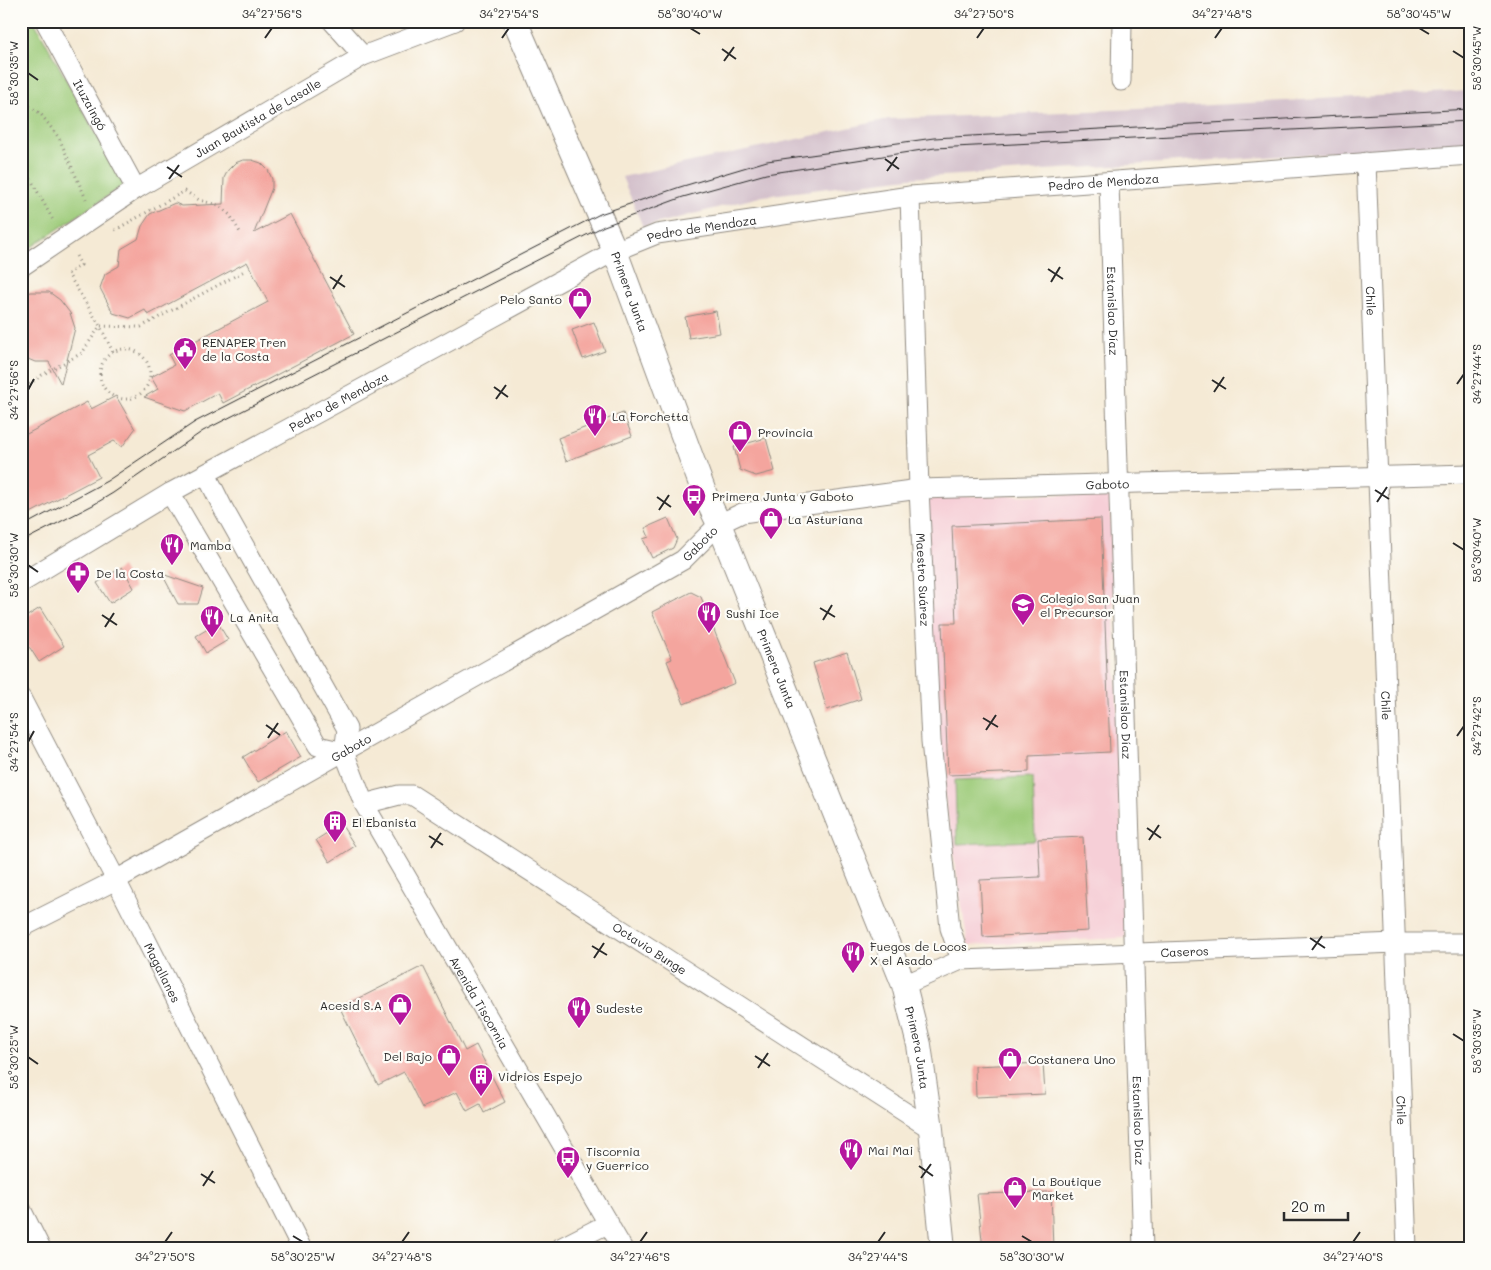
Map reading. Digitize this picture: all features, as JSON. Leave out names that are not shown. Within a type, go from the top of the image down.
[{"type":"street","name":"Ituzaingó","points":[[45,21],[136,188]]},
{"type":"street","points":[[332,21],[363,56]]},
{"type":"street","name":"Juan Bautista de Lasalle","points":[[21,267],[136,188],[363,56],[455,21]]},
{"type":"street","name":"Primera Junta","points":[[515,21],[615,251],[706,495],[904,984],[919,1045],[931,1129],[943,1249]]},
{"type":"street","points":[[1121,81],[1122,21]]},
{"type":"street","name":"Pedro de Mendoza","points":[[21,583],[170,493],[615,251],[657,234],[910,196],[1109,183],[1470,155]]},
{"type":"street","name":"Chile","points":[[1366,162],[1407,1249]]},
{"type":"street","name":"Estanislao Díaz","points":[[1109,183],[1143,1249]]},
{"type":"street","name":"Maestro Suárez","points":[[910,196],[919,489],[931,740],[950,928],[961,960]]},
{"type":"street","name":"Avenida Tiscornia","points":[[206,474],[222,508],[347,729],[344,752],[364,804],[623,1249]]},
{"type":"street","name":"Gaboto","points":[[21,928],[116,880],[684,560],[719,524],[742,513],[919,489],[1470,474]]},
{"type":"street","points":[[170,493],[318,746],[344,752]]},
{"type":"street","name":"Magallanes","points":[[21,698],[116,880],[302,1249]]},
{"type":"street","name":"Octavio Bunge","points":[[364,804],[399,795],[412,795],[931,1129]]},
{"type":"street","name":"Caseros","points":[[904,984],[961,960],[1396,943],[1470,943]]},
{"type":"street","points":[[21,1208],[42,1249]]},
{"type":"street","points":[[558,1249],[609,1223]]},
{"type":"path","points":[[21,100],[40,113],[59,138],[86,199]]},
{"type":"path","points":[[21,160],[55,223]]},
{"type":"path","points":[[108,234],[185,191],[199,200],[218,205],[230,215],[241,234]]},
{"type":"path","points":[[74,252],[81,265],[68,274],[100,326],[113,352]]},
{"type":"path","points":[[100,326],[141,327],[246,270]]},
{"type":"path","points":[[21,390],[42,375],[82,353],[100,326]]},
{"type":"path","points":[[120,349],[136,351],[148,363],[150,370],[147,386],[142,393],[134,398],[126,400],[117,399],[104,389],[100,381],[99,372],[101,364],[106,356],[113,352],[120,349]]},
{"type":"shaded area","points":[[1470,91],[1470,145],[909,178],[763,196],[643,227],[622,177],[889,119],[1137,109]]},
{"type":"shaded area","name":"Colegio San Juan el Precursor","points":[[1110,494],[1125,938],[968,945],[938,755],[925,497]]},
{"type":"green space","points":[[21,21],[34,21],[124,185],[21,254]]},
{"type":"green space","points":[[1033,777],[1035,841],[957,844],[955,780]]},
{"type":"building","points":[[243,160],[261,163],[268,170],[272,179],[272,188],[254,233],[290,214],[354,334],[223,403],[218,393],[185,411],[144,397],[158,389],[151,377],[174,365],[169,355],[268,302],[247,262],[148,315],[145,310],[130,318],[113,313],[100,288],[105,274],[119,266],[121,249],[138,239],[142,226],[150,214],[175,203],[182,206],[223,204],[224,178],[228,170],[235,163]]},
{"type":"building","points":[[30,292],[49,292],[60,300],[70,313],[75,328],[61,384],[49,362],[35,362],[21,356],[21,297]]},
{"type":"building","points":[[716,311],[720,333],[689,338],[685,317]]},
{"type":"building","points":[[594,322],[605,351],[583,359],[572,330]]},
{"type":"building","points":[[116,396],[135,429],[122,447],[114,441],[88,455],[99,477],[21,518],[21,437],[87,402],[91,409]]},
{"type":"building","name":"La Forchetta","points":[[623,413],[632,436],[566,461],[558,438]]},
{"type":"building","points":[[766,438],[775,471],[756,476],[740,470],[734,447]]},
{"type":"building","points":[[668,518],[677,539],[673,548],[652,558],[643,539],[649,537],[645,528]]},
{"type":"building","points":[[1101,519],[1110,752],[1029,756],[1029,772],[948,775],[942,623],[956,623],[952,526]]},
{"type":"building","points":[[122,567],[134,588],[110,603],[97,583]]},
{"type":"building","points":[[162,574],[203,588],[198,604],[178,604]]},
{"type":"building","points":[[691,592],[701,597],[735,683],[684,704],[667,661],[672,659],[652,612]]},
{"type":"building","points":[[40,608],[64,646],[39,662],[30,648],[24,645],[21,640],[21,620]]},
{"type":"building","name":"La Anita","points":[[218,623],[228,640],[206,653],[196,636]]},
{"type":"building","points":[[847,652],[861,699],[827,710],[813,663]]},
{"type":"building","points":[[286,731],[301,757],[258,782],[243,757]]},
{"type":"building","name":"El Ebanista","points":[[341,824],[355,846],[330,862],[316,840]]},
{"type":"building","points":[[1083,837],[1088,931],[983,937],[980,880],[1040,877],[1038,839]]},
{"type":"building","name":"Acesid S.A","points":[[423,966],[465,1051],[476,1045],[505,1102],[484,1113],[480,1104],[467,1111],[457,1092],[422,1108],[404,1072],[378,1085],[340,1008]]},
{"type":"building","name":"Costanera Uno","points":[[1043,1063],[1045,1094],[976,1097],[975,1066]]},
{"type":"building","points":[[1051,1192],[1053,1249],[983,1249],[977,1194]]},
{"type":"tram line","points":[[21,527],[107,481],[195,422],[600,214],[680,187],[767,161],[934,138],[1470,109]]},
{"type":"tram line","points":[[21,542],[113,493],[203,431],[604,226],[683,197],[766,174],[935,148],[1470,121]]},
{"type":"place","name":"Pelo Santo","points":[[580,320]]},
{"type":"place","name":"RENAPER Tren de la Costa","points":[[185,370]]},
{"type":"place","name":"La Forchetta","points":[[595,437]]},
{"type":"place","name":"Provincia","points":[[740,453]]},
{"type":"place","name":"Primera Junta y Gaboto","points":[[694,517]]},
{"type":"place","name":"La Asturiana","points":[[771,540]]},
{"type":"place","name":"Mamba","points":[[172,566]]},
{"type":"place","name":"De la Costa","points":[[78,594]]},
{"type":"place","name":"Colegio San Juan el Precursor","points":[[1023,626]]},
{"type":"place","name":"Sushi Ice","points":[[709,634]]},
{"type":"place","name":"La Anita","points":[[212,638]]},
{"type":"place","name":"El Ebanista","points":[[335,843]]},
{"type":"place","name":"Fuegos de Locos X el Asado","points":[[853,974]]},
{"type":"place","name":"Acesid S.A","points":[[400,1026]]},
{"type":"place","name":"Sudeste","points":[[579,1029]]},
{"type":"place","name":"Del Bajo","points":[[449,1077]]},
{"type":"place","name":"Costanera Uno","points":[[1010,1080]]},
{"type":"place","name":"Vidrios Espejo","points":[[481,1097]]},
{"type":"place","name":"Mai Mai","points":[[851,1171]]},
{"type":"place","name":"Tiscornia y Guerrico","points":[[568,1179]]},
{"type":"place","name":"La Boutique Market","points":[[1015,1209]]}]
